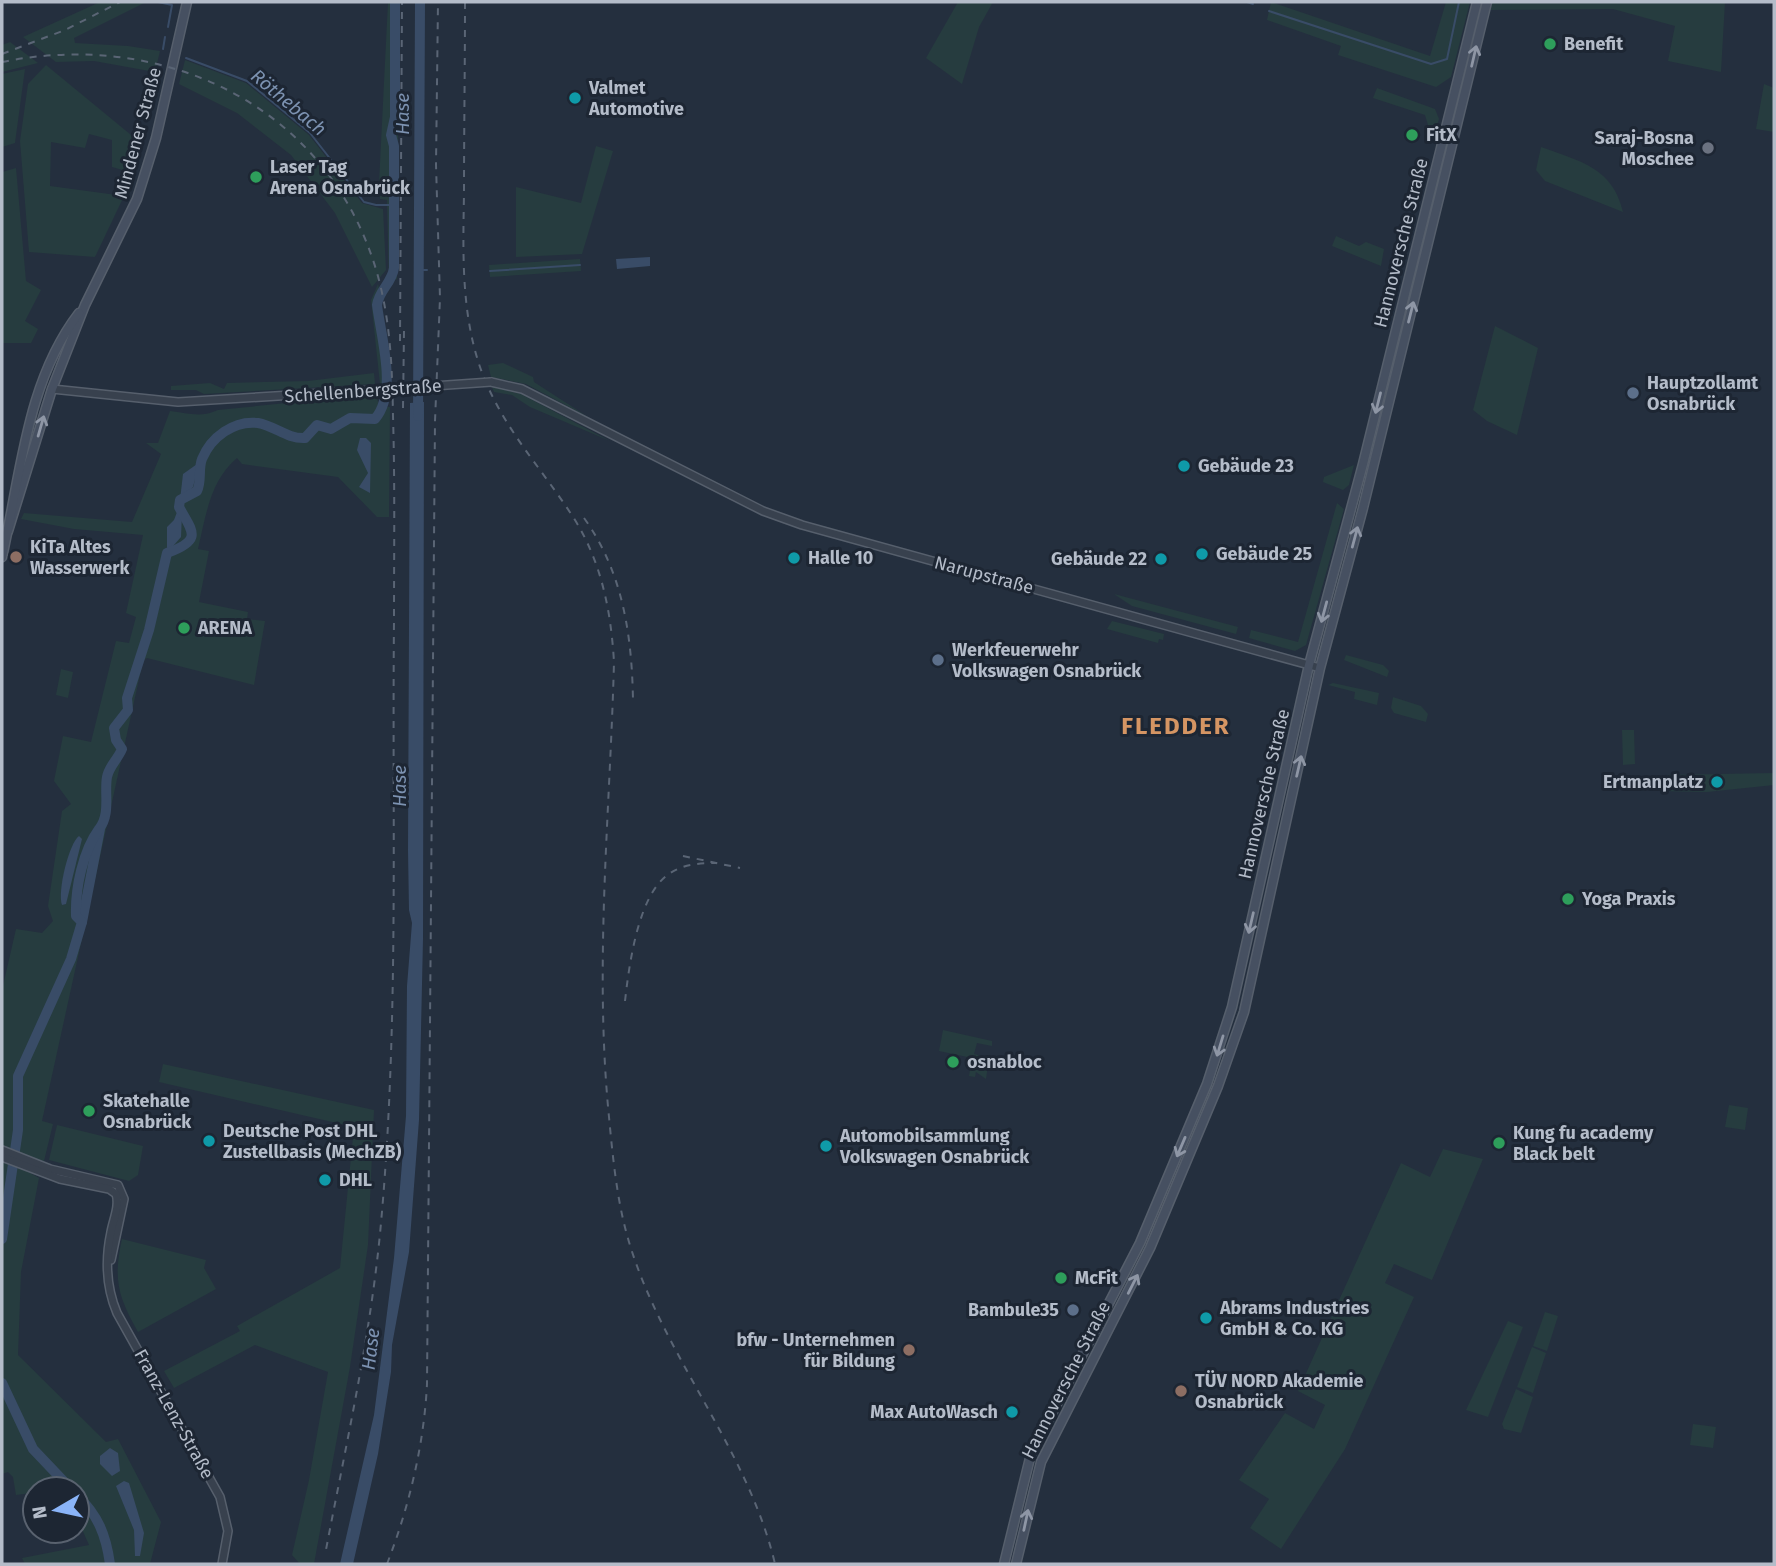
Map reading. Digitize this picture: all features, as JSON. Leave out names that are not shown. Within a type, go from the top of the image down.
[{"type":"main road","name":"Mindener Straße","points":[[8,531],[52,389],[85,305],[137,199],[156,138],[187,2]]},
{"type":"main road","name":"Hannoversche Straße","points":[[1004,1564],[1031,1454],[1140,1243],[1218,1055],[1232,1007],[1309,666],[1361,476],[1477,2]]},
{"type":"main road","name":"Hannoversche Straße","points":[[1016,1564],[1041,1462],[1150,1248],[1229,1057],[1244,1012],[1320,668],[1363,508],[1486,2]]},
{"type":"main road","name":"Mindener Straße","points":[[2,557],[35,404],[72,322],[85,305]]},
{"type":"street","name":"Schellenbergstraße","points":[[52,389],[125,399],[178,402],[491,382],[522,389],[657,459]]},
{"type":"street","name":"Narupstraße","points":[[657,459],[763,511],[802,525],[1320,668]]},
{"type":"street","points":[[3,1154],[119,1192]]},
{"type":"street","name":"Franz-Lenz-Straße","points":[[119,1192],[108,1252],[109,1292],[117,1313],[224,1507],[228,1531],[222,1564]]},
{"type":"street","name":"Franz-Lenz-Straße","points":[[108,1267],[124,1199],[119,1192]]},
{"type":"green space","points":[[100,2],[146,2],[74,38],[75,43],[160,51],[155,72],[94,61],[56,62],[23,37]]},
{"type":"green space","points":[[388,2],[399,2],[397,279],[389,283],[387,200],[380,199],[379,183]]},
{"type":"green space","points":[[958,2],[993,2],[979,27],[962,84],[926,58]]},
{"type":"green space","points":[[1271,2],[1430,56],[1446,2],[1470,2],[1451,77],[1436,87],[1338,55],[1341,46],[1267,20]]},
{"type":"green space","points":[[1492,2],[1725,2],[1721,72],[1668,61],[1675,26],[1613,9],[1490,10]]},
{"type":"green space","points":[[10,42],[38,63],[2,72],[2,45]]},
{"type":"green space","points":[[185,60],[246,83],[309,135],[362,203],[383,209],[386,270],[372,287],[335,213],[291,155],[237,113],[179,84]]},
{"type":"green space","points":[[46,65],[142,144],[133,173],[112,167],[112,140],[89,134],[85,148],[51,142],[50,186],[124,196],[95,257],[29,252],[20,141],[28,84]]},
{"type":"green space","points":[[25,69],[15,143],[2,147],[2,74]]},
{"type":"green space","points":[[1764,84],[1774,88],[1774,132],[1756,129]]},
{"type":"green space","points":[[1377,88],[1435,109],[1439,119],[1437,125],[1428,125],[1425,115],[1373,98]]},
{"type":"green space","points":[[1449,126],[1432,215],[1397,358],[1393,356]]},
{"type":"green space","points":[[596,146],[613,151],[582,254],[516,257],[516,187],[581,203]]},
{"type":"green space","points":[[1541,147],[1593,168],[1611,185],[1623,212],[1545,181],[1536,170]]},
{"type":"green space","points":[[16,168],[26,281],[41,290],[25,321],[38,329],[31,343],[2,343],[2,172]]},
{"type":"green space","points":[[1336,236],[1359,246],[1366,242],[1384,249],[1381,266],[1332,246]]},
{"type":"green space","points":[[580,259],[581,271],[490,277],[489,265]]},
{"type":"green space","points":[[378,284],[380,292],[377,305],[386,384],[380,384],[371,300]]},
{"type":"green space","points":[[1495,326],[1538,348],[1517,435],[1487,421],[1473,410]]},
{"type":"green space","points":[[503,363],[533,377],[534,382],[588,417],[526,384],[491,377],[488,365]]},
{"type":"green space","points":[[374,373],[375,384],[204,394],[196,390],[171,390],[171,386],[210,383],[224,389],[227,383],[308,381]]},
{"type":"green space","points":[[492,387],[521,394],[610,441],[530,407],[512,395],[494,392]]},
{"type":"green space","points":[[376,394],[379,406],[390,407],[389,517],[377,517],[338,477],[242,464],[237,458],[221,477],[207,511],[198,549],[209,551],[199,602],[248,612],[247,619],[265,621],[254,685],[147,658],[143,661],[42,1121],[53,1124],[44,1161],[30,1158],[21,1168],[39,1178],[21,1272],[18,1355],[106,1442],[118,1439],[161,1522],[150,1564],[25,1564],[22,1558],[91,1545],[91,1475],[21,1475],[21,1494],[16,1495],[13,1477],[8,1472],[2,1474],[2,1161],[5,1148],[2,1146],[2,990],[16,929],[42,933],[53,921],[48,906],[62,811],[71,804],[54,781],[63,736],[91,742],[116,641],[129,643],[136,617],[126,613],[143,535],[74,529],[21,519],[24,513],[132,522],[161,454],[146,443],[158,443],[170,411],[200,414]]},
{"type":"green space","points":[[1354,465],[1349,485],[1343,490],[1323,482],[1324,477]]},
{"type":"green space","points":[[1337,503],[1344,509],[1306,645],[1295,651],[1249,638],[1251,630],[1298,642]]},
{"type":"green space","points":[[1114,594],[1238,627],[1236,634],[1132,606]]},
{"type":"green space","points":[[1112,621],[1164,634],[1163,640],[1159,639],[1158,643],[1107,629]]},
{"type":"green space","points":[[1346,655],[1383,665],[1389,671],[1387,677],[1344,660]]},
{"type":"green space","points":[[61,669],[73,672],[68,698],[56,695]]},
{"type":"green space","points":[[1333,683],[1379,693],[1377,705],[1354,699],[1355,692],[1328,685]]},
{"type":"green space","points":[[1393,697],[1421,706],[1428,714],[1426,722],[1394,713],[1391,708]]},
{"type":"green space","points":[[1622,730],[1634,730],[1635,764],[1623,765]]},
{"type":"green space","name":"Ertmanplatz","points":[[1774,773],[1774,785],[1707,792],[1658,791],[1664,775]]},
{"type":"green space","points":[[943,1030],[992,1041],[992,1046],[977,1043],[974,1054],[989,1058],[986,1079],[976,1072],[975,1077],[969,1076],[972,1058],[939,1051]]},
{"type":"green space","points":[[163,1064],[374,1110],[368,1245],[350,1367],[314,1564],[300,1564],[292,1555],[309,1480],[328,1372],[255,1345],[174,1388],[164,1371],[240,1331],[237,1326],[340,1268],[354,1127],[159,1082]]},
{"type":"green space","points":[[1729,1105],[1748,1108],[1745,1130],[1725,1127]]},
{"type":"green space","points":[[57,1125],[143,1146],[138,1175],[129,1181],[49,1160]]},
{"type":"green space","points":[[1443,1149],[1483,1159],[1432,1280],[1394,1264],[1385,1283],[1414,1297],[1345,1449],[1281,1549],[1250,1528],[1269,1499],[1239,1480],[1285,1413],[1314,1429],[1325,1405],[1298,1391],[1401,1163],[1430,1177]]},
{"type":"green space","points":[[122,1239],[206,1260],[204,1268],[216,1289],[138,1332],[119,1287],[118,1266]]},
{"type":"green space","points":[[1545,1312],[1558,1316],[1547,1351],[1533,1346]]},
{"type":"green space","points":[[1508,1321],[1523,1327],[1488,1417],[1466,1410]]},
{"type":"green space","points":[[1532,1347],[1546,1353],[1533,1393],[1517,1387]]},
{"type":"green space","points":[[1516,1389],[1533,1397],[1521,1433],[1504,1429],[1502,1424]]},
{"type":"green space","points":[[1693,1424],[1716,1427],[1713,1448],[1690,1445]]},
{"type":"water","points":[[650,257],[650,266],[617,269],[616,259]]},
{"type":"water","points":[[424,402],[423,939],[419,1120],[409,1252],[392,1345],[391,1372],[378,1454],[353,1564],[340,1564],[374,1415],[394,1258],[406,1116],[407,986],[412,923],[409,910],[408,850],[410,403]]},
{"type":"water","points":[[360,438],[366,438],[371,443],[370,493],[359,487],[368,473],[357,450]]},
{"type":"water","points":[[200,462],[193,487],[180,500],[183,474]]},
{"type":"water","points":[[179,507],[182,513],[181,537],[167,553],[167,527],[174,520]]},
{"type":"water","points":[[79,836],[82,839],[66,904],[62,905],[61,890],[65,868],[71,848]]},
{"type":"water","points":[[110,1448],[118,1453],[120,1471],[112,1476],[100,1464],[100,1456]]},
{"type":"water","points":[[124,1481],[129,1483],[144,1533],[140,1556],[135,1556],[134,1530],[116,1486]]},
{"type":"waterway","name":"Röthebach","points":[[158,2],[172,5],[168,27]]},
{"type":"waterway","name":"Hase","points":[[2,1239],[18,1130],[18,1076],[71,959],[82,922],[76,916],[81,870],[93,838],[105,817],[107,777],[122,749],[116,740],[114,728],[128,710],[127,698],[149,630],[167,553],[186,544],[192,534],[179,507],[180,500],[197,491],[201,463],[206,451],[217,437],[232,427],[258,423],[305,438],[317,425],[331,429],[350,418],[375,419],[382,408],[387,380],[377,305],[394,268],[394,146],[391,135],[395,117],[395,2]]},
{"type":"waterway","name":"Hase","points":[[418,416],[420,2]]},
{"type":"waterway","points":[[1247,2],[1253,4]]},
{"type":"waterway","points":[[1269,11],[1431,64],[1447,59],[1459,2]]},
{"type":"waterway","name":"Röthebach","points":[[163,49],[165,37]]},
{"type":"waterway","name":"Röthebach","points":[[186,58],[247,81],[310,133],[364,202],[393,205]]},
{"type":"waterway","points":[[490,271],[580,265]]},
{"type":"waterway","name":"Hase","points":[[419,270],[427,270]]},
{"type":"waterway","name":"Hase","points":[[82,922],[100,829]]},
{"type":"waterway","name":"Hase","points":[[2,1383],[33,1449],[58,1475]]},
{"type":"waterway","name":"Hase","points":[[91,1512],[100,1526],[110,1564]]},
{"type":"railway","points":[[2,54],[65,30],[120,2]]},
{"type":"railway","points":[[400,341],[402,2]]},
{"type":"railway","points":[[387,1564],[414,1476],[423,1430],[427,1384],[435,421],[440,298],[436,165],[438,2]]},
{"type":"railway","points":[[465,2],[464,259],[466,303],[474,346],[480,367],[499,409],[584,537],[604,589],[610,625],[614,662],[604,890],[603,1004],[609,1117],[621,1212],[644,1284],[662,1324],[746,1481],[775,1564]]},
{"type":"railway","points":[[2,62],[57,55],[111,56],[164,66],[214,84],[260,109],[301,143],[336,185],[363,234],[379,278],[384,301],[392,369],[394,467],[394,922],[387,1148],[371,1307],[325,1555]]},
{"type":"railway","points":[[403,408],[404,331]]},
{"type":"railway","points":[[584,518],[608,560],[623,605],[633,701]]},
{"type":"railway","points":[[683,856],[740,868]]},
{"type":"railway","points":[[625,1001],[637,932],[650,897],[658,884],[680,868],[717,863]]},
{"type":"place","name":"Benefit","points":[[1550,44]]},
{"type":"place","name":"Valmet Automotive","points":[[575,98]]},
{"type":"place","name":"FitX","points":[[1412,135]]},
{"type":"place","name":"Saraj-Bosna Moschee","points":[[1708,148]]},
{"type":"place","name":"Laser Tag Arena Osnabrück","points":[[256,177]]},
{"type":"place","name":"Hauptzollamt Osnabrück","points":[[1633,393]]},
{"type":"place","name":"Gebäude 23","points":[[1184,466]]},
{"type":"place","name":"Gebäude 25","points":[[1202,554]]},
{"type":"place","name":"KiTa Altes Wasserwerk","points":[[16,557]]},
{"type":"place","name":"Halle 10","points":[[794,558]]},
{"type":"place","name":"Gebäude 22","points":[[1161,559]]},
{"type":"place","name":"ARENA","points":[[184,628]]},
{"type":"place","name":"Werkfeuerwehr Volkswagen Osnabrück","points":[[938,660]]},
{"type":"place","name":"Ertmanplatz","points":[[1717,782]]},
{"type":"place","name":"Yoga Praxis","points":[[1568,899]]},
{"type":"place","name":"osnabloc","points":[[953,1062]]},
{"type":"place","name":"Skatehalle Osnabrück","points":[[89,1111]]},
{"type":"place","name":"Deutsche Post DHL Zustellbasis (MechZB)","points":[[209,1141]]},
{"type":"place","name":"Kung fu academy Black belt","points":[[1499,1143]]},
{"type":"place","name":"Automobilsammlung Volkswagen Osnabrück","points":[[826,1146]]},
{"type":"place","name":"DHL","points":[[325,1180]]},
{"type":"place","name":"McFit","points":[[1061,1278]]},
{"type":"place","name":"Bambule35","points":[[1073,1310]]},
{"type":"place","name":"Abrams Industries GmbH & Co. KG","points":[[1206,1318]]},
{"type":"place","name":"bfw - Unternehmen für Bildung","points":[[909,1350]]},
{"type":"place","name":"TÜV NORD Akademie Osnabrück","points":[[1181,1391]]},
{"type":"place","name":"Max AutoWasch","points":[[1012,1412]]},
{"type":"district","name":"FLEDDER","points":[[1176,726]]}]
